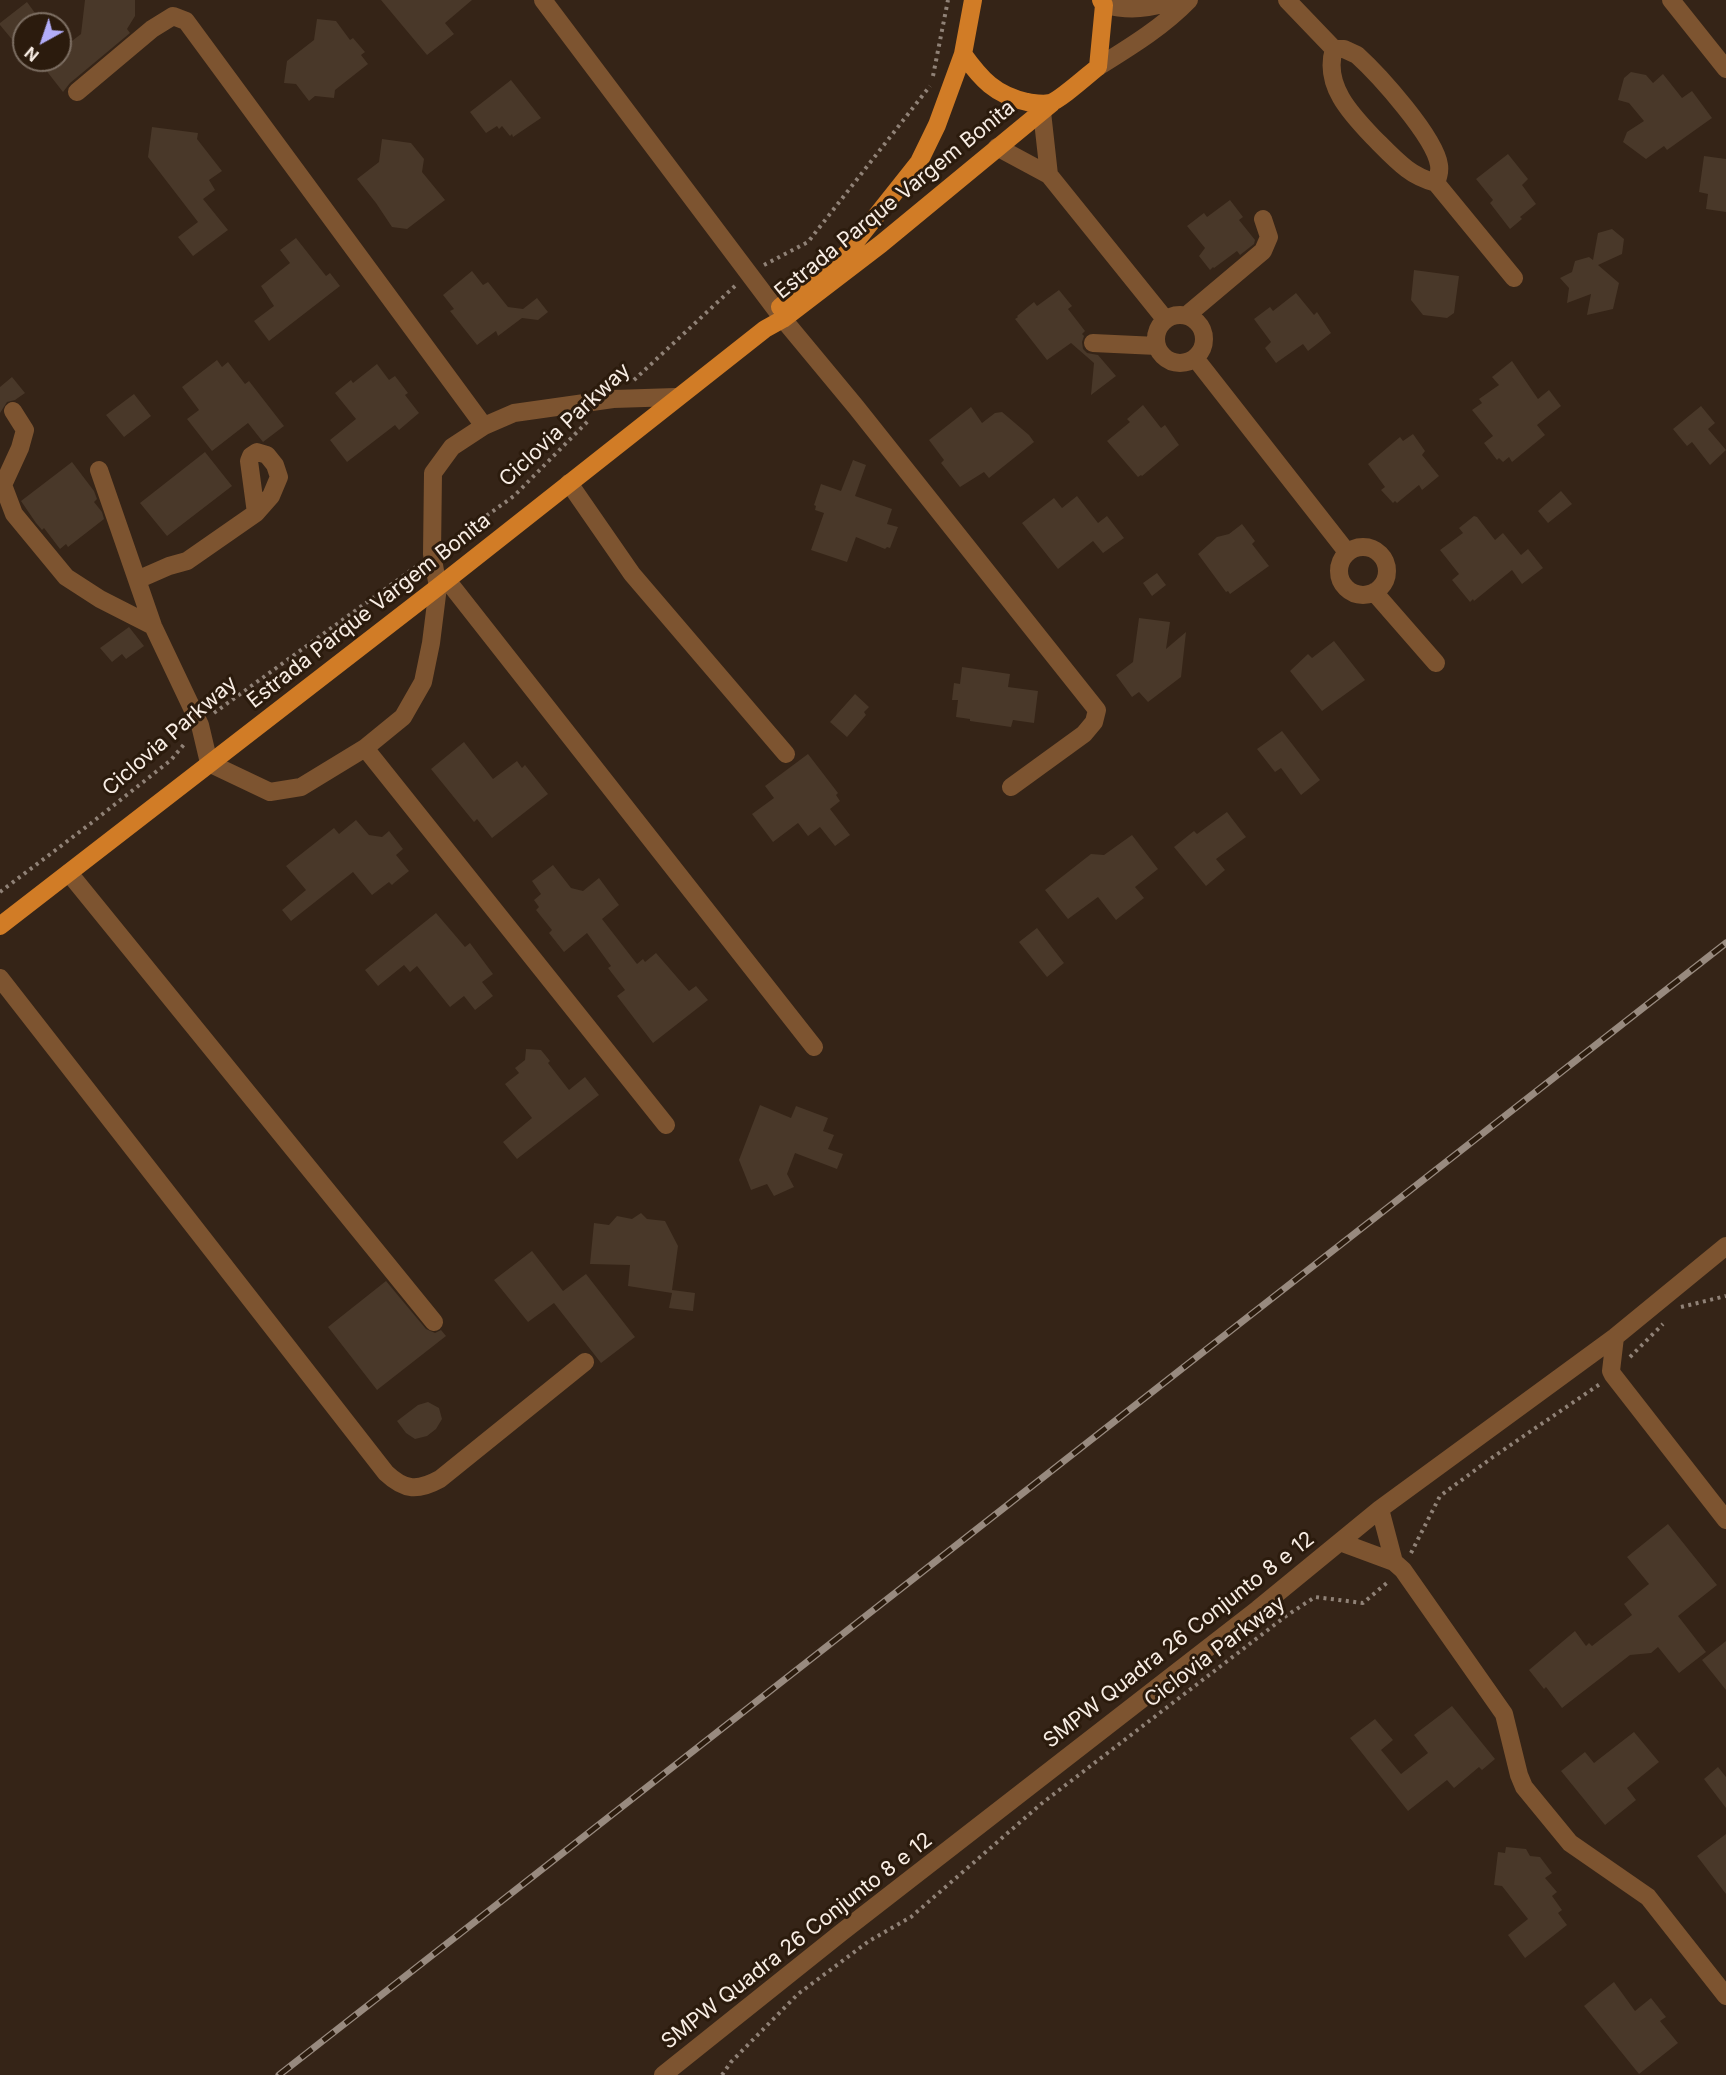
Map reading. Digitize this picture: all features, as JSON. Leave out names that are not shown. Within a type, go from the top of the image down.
[{"type":"main road","name":"Estrada Parque Vargem Bonita","points":[[0,926],[443,584],[765,329],[846,254],[919,162],[937,125],[963,54],[973,0]]},
{"type":"main road","points":[[1098,67],[1103,2]]},
{"type":"main road","points":[[963,54],[979,76],[993,89],[1012,99],[1036,103],[1047,108]]},
{"type":"main road","name":"Estrada Parque Vargem Bonita","points":[[780,314],[881,244],[997,147],[1098,67]]},
{"type":"street","points":[[543,0],[780,314],[1097,710],[1094,722],[1083,734],[1011,787]]},
{"type":"street","points":[[1103,2],[1132,10],[1147,9],[1175,0]]},
{"type":"street","points":[[1098,67],[1163,23],[1189,0]]},
{"type":"street","points":[[1287,0],[1334,49],[1344,49],[1357,54],[1413,117],[1437,156],[1440,167],[1436,183]]},
{"type":"street","points":[[1671,0],[1726,69]]},
{"type":"street","points":[[77,92],[152,28],[173,16],[186,21],[484,426]]},
{"type":"street","points":[[1334,49],[1330,60],[1332,78],[1336,89],[1354,117],[1407,169],[1420,178],[1436,183],[1514,278]]},
{"type":"street","points":[[1047,108],[1049,175]]},
{"type":"street","points":[[997,147],[1049,175],[1165,319]]},
{"type":"street","points":[[1187,315],[1263,252],[1269,237],[1263,219]]},
{"type":"street","points":[[1172,315],[1187,315],[1200,324],[1204,346],[1195,358],[1188,362],[1173,362],[1166,359],[1157,346],[1156,331],[1165,319],[1172,315]]},
{"type":"street","points":[[1093,342],[1157,346]]},
{"type":"street","points":[[1195,358],[1347,552]]},
{"type":"street","points":[[676,398],[613,399],[514,413],[484,426],[452,447],[433,473],[432,554],[443,584],[814,1047]]},
{"type":"street","points":[[13,411],[25,429],[20,448],[3,485],[14,514],[66,577],[100,599],[153,626]]},
{"type":"street","points":[[99,470],[153,626],[200,725],[209,763],[270,792],[301,787],[365,748],[403,717],[423,682],[443,584]]},
{"type":"street","points":[[569,483],[632,574],[786,754]]},
{"type":"street","points":[[137,580],[169,566],[188,561],[256,513]]},
{"type":"street","points":[[1364,547],[1380,554],[1385,561],[1387,570],[1385,579],[1374,592],[1359,594],[1345,587],[1339,573],[1339,565],[1347,552],[1364,547]]},
{"type":"street","points":[[1374,592],[1436,663]]},
{"type":"street","points":[[365,748],[666,1125]]},
{"type":"street","points":[[69,873],[434,1322]]},
{"type":"street","points":[[0,978],[396,1482],[417,1488],[428,1486],[440,1479],[585,1362]]},
{"type":"street","name":"SMPW Quadra 26 Conjunto 8 e 12","points":[[673,2071],[842,1932],[1258,1609],[1380,1509],[1615,1337],[1726,1246]]},
{"type":"street","points":[[1612,1373],[1615,1337]]},
{"type":"street","points":[[1578,1365],[1612,1373],[1726,1520]]},
{"type":"street","points":[[1380,1509],[1399,1566],[1504,1714],[1524,1787],[1570,1843],[1614,1871],[1648,1897],[1726,1996]]},
{"type":"street","points":[[1340,1542],[1399,1566]]},
{"type":"path","name":"Ciclovia Parkway","points":[[0,892],[171,760],[200,725],[220,708],[514,496],[577,431],[749,273],[808,242],[932,84],[948,0]]},
{"type":"path","points":[[1680,1307],[1726,1296]]},
{"type":"path","name":"Ciclovia Parkway","points":[[722,2075],[730,2062],[798,1994],[869,1941],[911,1917],[1041,1804],[1286,1616],[1315,1597],[1363,1603],[1399,1566],[1440,1496],[1612,1373],[1671,1316]]},
{"type":"building","points":[[85,0],[135,0],[135,16],[127,29],[130,33],[70,83],[63,92],[47,72],[72,72],[72,41],[81,34]]},
{"type":"building","points":[[381,0],[472,0],[445,23],[454,34],[427,55]]},
{"type":"building","points":[[27,2],[34,12],[14,12]]},
{"type":"building","points":[[12,14],[12,39],[0,25]]},
{"type":"building","points":[[317,19],[336,21],[350,40],[353,38],[365,52],[361,55],[368,64],[335,90],[334,98],[315,96],[309,101],[296,84],[284,83],[287,61],[314,40]]},
{"type":"building","points":[[1631,72],[1646,75],[1653,83],[1663,74],[1682,98],[1692,91],[1712,118],[1667,150],[1664,146],[1646,159],[1623,142],[1627,132],[1644,121],[1629,103],[1618,100],[1624,78]]},
{"type":"building","points":[[511,80],[541,118],[513,137],[502,126],[499,129],[497,126],[486,133],[470,112]]},
{"type":"building","points":[[152,127],[198,133],[197,139],[222,171],[209,180],[215,190],[203,199],[228,230],[193,256],[178,237],[198,222],[148,157]]},
{"type":"building","points":[[382,139],[411,143],[424,159],[422,172],[445,200],[407,229],[392,227],[357,179],[379,162]]},
{"type":"building","points":[[1508,154],[1528,179],[1522,185],[1536,204],[1510,229],[1490,203],[1493,200],[1476,179]]},
{"type":"building","points":[[1704,156],[1726,159],[1726,212],[1706,209],[1708,194],[1699,192]]},
{"type":"building","points":[[1230,200],[1243,217],[1239,220],[1255,240],[1254,244],[1240,255],[1237,251],[1210,270],[1199,256],[1205,248],[1187,226],[1204,213],[1207,217]]},
{"type":"building","points":[[1612,229],[1624,239],[1622,254],[1598,265],[1619,283],[1613,309],[1587,315],[1591,294],[1567,303],[1569,288],[1560,278],[1572,272],[1575,261],[1589,257],[1593,260],[1598,233]]},
{"type":"building","points":[[296,238],[326,276],[330,273],[340,286],[269,341],[254,321],[274,306],[261,286],[290,263],[280,250]]},
{"type":"building","points":[[1414,270],[1459,276],[1454,313],[1447,318],[1423,315],[1411,300]]},
{"type":"building","points":[[472,271],[483,285],[488,282],[508,307],[523,309],[537,298],[548,312],[538,320],[522,318],[498,336],[496,331],[477,345],[450,311],[454,309],[443,295]]},
{"type":"building","points":[[1059,290],[1072,306],[1068,309],[1085,331],[1082,334],[1084,336],[1083,349],[1087,353],[1098,355],[1116,376],[1091,395],[1094,363],[1071,343],[1047,360],[1015,319],[1034,302],[1037,306]]},
{"type":"building","points":[[1296,293],[1314,315],[1317,312],[1331,333],[1308,351],[1303,344],[1276,363],[1265,348],[1271,342],[1254,319],[1270,307],[1273,311]]},
{"type":"building","points":[[217,360],[222,367],[228,362],[245,384],[249,381],[284,426],[263,442],[248,423],[212,451],[187,419],[199,410],[182,387]]},
{"type":"building","points":[[1512,361],[1538,399],[1549,390],[1561,406],[1537,425],[1545,435],[1512,462],[1509,457],[1503,462],[1499,458],[1497,460],[1484,443],[1493,436],[1472,410],[1482,403],[1479,399],[1499,385],[1492,377]]},
{"type":"building","points":[[377,364],[389,380],[395,376],[408,393],[405,395],[419,413],[399,430],[395,425],[347,462],[330,440],[356,419],[335,393],[351,380],[353,383]]},
{"type":"building","points":[[12,377],[25,393],[7,402],[0,413],[0,387]]},
{"type":"building","points":[[134,394],[151,416],[124,437],[106,415]]},
{"type":"building","points":[[1143,405],[1161,428],[1165,425],[1179,445],[1138,477],[1107,441],[1130,422],[1127,419]]},
{"type":"building","points":[[1701,406],[1715,423],[1708,429],[1726,450],[1710,465],[1692,442],[1687,446],[1673,429]]},
{"type":"building","points":[[971,407],[982,423],[995,413],[1002,412],[1034,442],[989,478],[984,472],[960,487],[941,463],[944,460],[929,440]]},
{"type":"building","points":[[1413,434],[1425,451],[1422,455],[1439,476],[1422,490],[1419,485],[1397,503],[1395,501],[1393,503],[1381,490],[1385,487],[1368,464],[1400,437],[1403,441]]},
{"type":"building","points":[[205,452],[232,486],[167,536],[140,503]]},
{"type":"building","points":[[853,460],[866,465],[855,496],[892,509],[887,524],[898,527],[890,548],[885,549],[856,537],[847,562],[811,550],[824,513],[815,510],[814,505],[821,484],[841,491]]},
{"type":"building","points":[[72,462],[94,491],[97,499],[94,502],[102,512],[104,519],[68,547],[66,544],[60,549],[44,528],[42,530],[36,523],[21,501]]},
{"type":"building","points":[[1561,491],[1572,504],[1548,523],[1538,511]]},
{"type":"building","points":[[1077,496],[1098,523],[1107,516],[1124,538],[1103,553],[1093,541],[1058,569],[1022,523],[1054,498],[1062,508]]},
{"type":"building","points":[[1474,516],[1495,540],[1503,533],[1521,555],[1528,549],[1543,568],[1522,584],[1512,570],[1470,602],[1452,580],[1459,574],[1440,550],[1463,533],[1459,528]]},
{"type":"building","points":[[1242,524],[1255,541],[1252,544],[1269,566],[1230,594],[1226,592],[1198,554],[1217,537],[1229,534]]},
{"type":"building","points":[[1157,573],[1166,585],[1152,596],[1143,583]]},
{"type":"building","points":[[1139,618],[1170,622],[1166,649],[1186,632],[1181,677],[1148,702],[1139,692],[1132,697],[1116,675],[1133,662]]},
{"type":"building","points":[[129,627],[144,646],[126,659],[122,654],[112,662],[100,648]]},
{"type":"building","points":[[1334,641],[1365,680],[1322,711],[1290,671],[1308,654],[1312,658]]},
{"type":"building","points":[[962,667],[1010,674],[1008,687],[1038,691],[1034,723],[1013,720],[1011,727],[956,717],[958,700],[952,700],[954,683],[960,684]]},
{"type":"building","points":[[855,694],[869,707],[864,712],[866,715],[847,737],[830,722]]},
{"type":"building","points":[[1282,731],[1320,780],[1301,795],[1281,768],[1275,772],[1257,749]]},
{"type":"building","points":[[464,742],[493,779],[517,761],[522,768],[525,765],[548,794],[492,838],[477,819],[474,822],[431,769]]},
{"type":"building","points":[[808,754],[838,793],[836,795],[840,801],[830,809],[850,835],[835,846],[820,827],[808,836],[798,823],[773,842],[752,814],[774,798],[765,786]]},
{"type":"building","points":[[1227,812],[1246,837],[1216,859],[1225,870],[1206,886],[1174,847],[1194,831],[1197,834]]},
{"type":"building","points":[[356,820],[369,835],[382,837],[389,831],[403,849],[396,855],[409,871],[392,885],[389,882],[372,895],[353,872],[291,921],[282,910],[306,890],[286,866],[334,828],[339,834]]},
{"type":"building","points":[[1132,835],[1158,869],[1135,887],[1144,898],[1116,920],[1098,897],[1068,919],[1045,890],[1091,854],[1104,855]]},
{"type":"building","points":[[553,865],[571,888],[583,891],[599,878],[619,905],[602,919],[637,964],[643,959],[645,962],[656,953],[689,991],[696,986],[708,1000],[653,1043],[617,996],[625,990],[608,968],[611,966],[587,933],[564,952],[549,933],[552,930],[536,910],[539,907],[534,900],[541,894],[532,881]]},
{"type":"building","points":[[436,913],[465,947],[470,943],[493,974],[482,982],[493,996],[475,1010],[464,996],[450,1007],[417,966],[410,972],[404,965],[378,986],[365,970]]},
{"type":"building","points":[[1037,928],[1064,963],[1047,977],[1019,942]]},
{"type":"building","points":[[526,1049],[541,1050],[569,1090],[585,1077],[599,1095],[517,1159],[503,1142],[532,1118],[505,1084],[519,1073],[515,1068],[525,1060]]},
{"type":"building","points":[[760,1105],[791,1118],[796,1106],[828,1118],[823,1131],[834,1135],[828,1149],[843,1154],[837,1169],[795,1153],[787,1174],[794,1187],[774,1196],[767,1184],[751,1190],[739,1160]]},
{"type":"building","points":[[641,1213],[647,1219],[665,1221],[678,1246],[672,1290],[695,1293],[693,1311],[669,1308],[672,1293],[628,1286],[630,1265],[590,1264],[594,1223],[609,1225],[617,1216],[632,1219]]},
{"type":"building","points":[[532,1251],[563,1291],[586,1274],[635,1337],[601,1363],[554,1303],[528,1322],[494,1280]]},
{"type":"building","points":[[386,1281],[426,1329],[435,1333],[441,1330],[446,1336],[377,1390],[328,1327]]},
{"type":"building","points":[[428,1402],[439,1408],[442,1419],[436,1429],[427,1436],[415,1439],[406,1433],[397,1421],[418,1405]]},
{"type":"building","points":[[1668,1524],[1717,1585],[1678,1616],[1706,1652],[1679,1673],[1658,1647],[1651,1653],[1630,1655],[1562,1708],[1529,1670],[1575,1631],[1586,1646],[1589,1643],[1592,1646],[1632,1615],[1624,1604],[1649,1584],[1627,1557]]},
{"type":"building","points":[[1726,1641],[1726,1690],[1702,1660]]},
{"type":"building","points":[[1452,1706],[1495,1759],[1482,1770],[1479,1767],[1454,1788],[1447,1780],[1408,1811],[1350,1738],[1375,1719],[1393,1740],[1381,1750],[1401,1774],[1428,1753],[1414,1735]]},
{"type":"building","points":[[1634,1732],[1659,1762],[1627,1788],[1636,1800],[1605,1825],[1561,1771],[1585,1752],[1594,1763]]},
{"type":"building","points":[[1718,1767],[1726,1777],[1726,1808],[1704,1779]]},
{"type":"building","points":[[1726,1834],[1726,1894],[1697,1856]]},
{"type":"building","points":[[1506,1847],[1526,1849],[1530,1856],[1540,1857],[1552,1873],[1545,1878],[1557,1892],[1552,1896],[1562,1910],[1558,1913],[1567,1925],[1525,1958],[1508,1935],[1528,1919],[1502,1886],[1494,1885],[1498,1852],[1505,1853]]},
{"type":"building","points":[[1614,1982],[1635,2011],[1651,1998],[1666,2017],[1660,2021],[1678,2043],[1639,2074],[1584,2006]]},
{"type":"railway","points":[[279,2075],[1726,943]]}]
